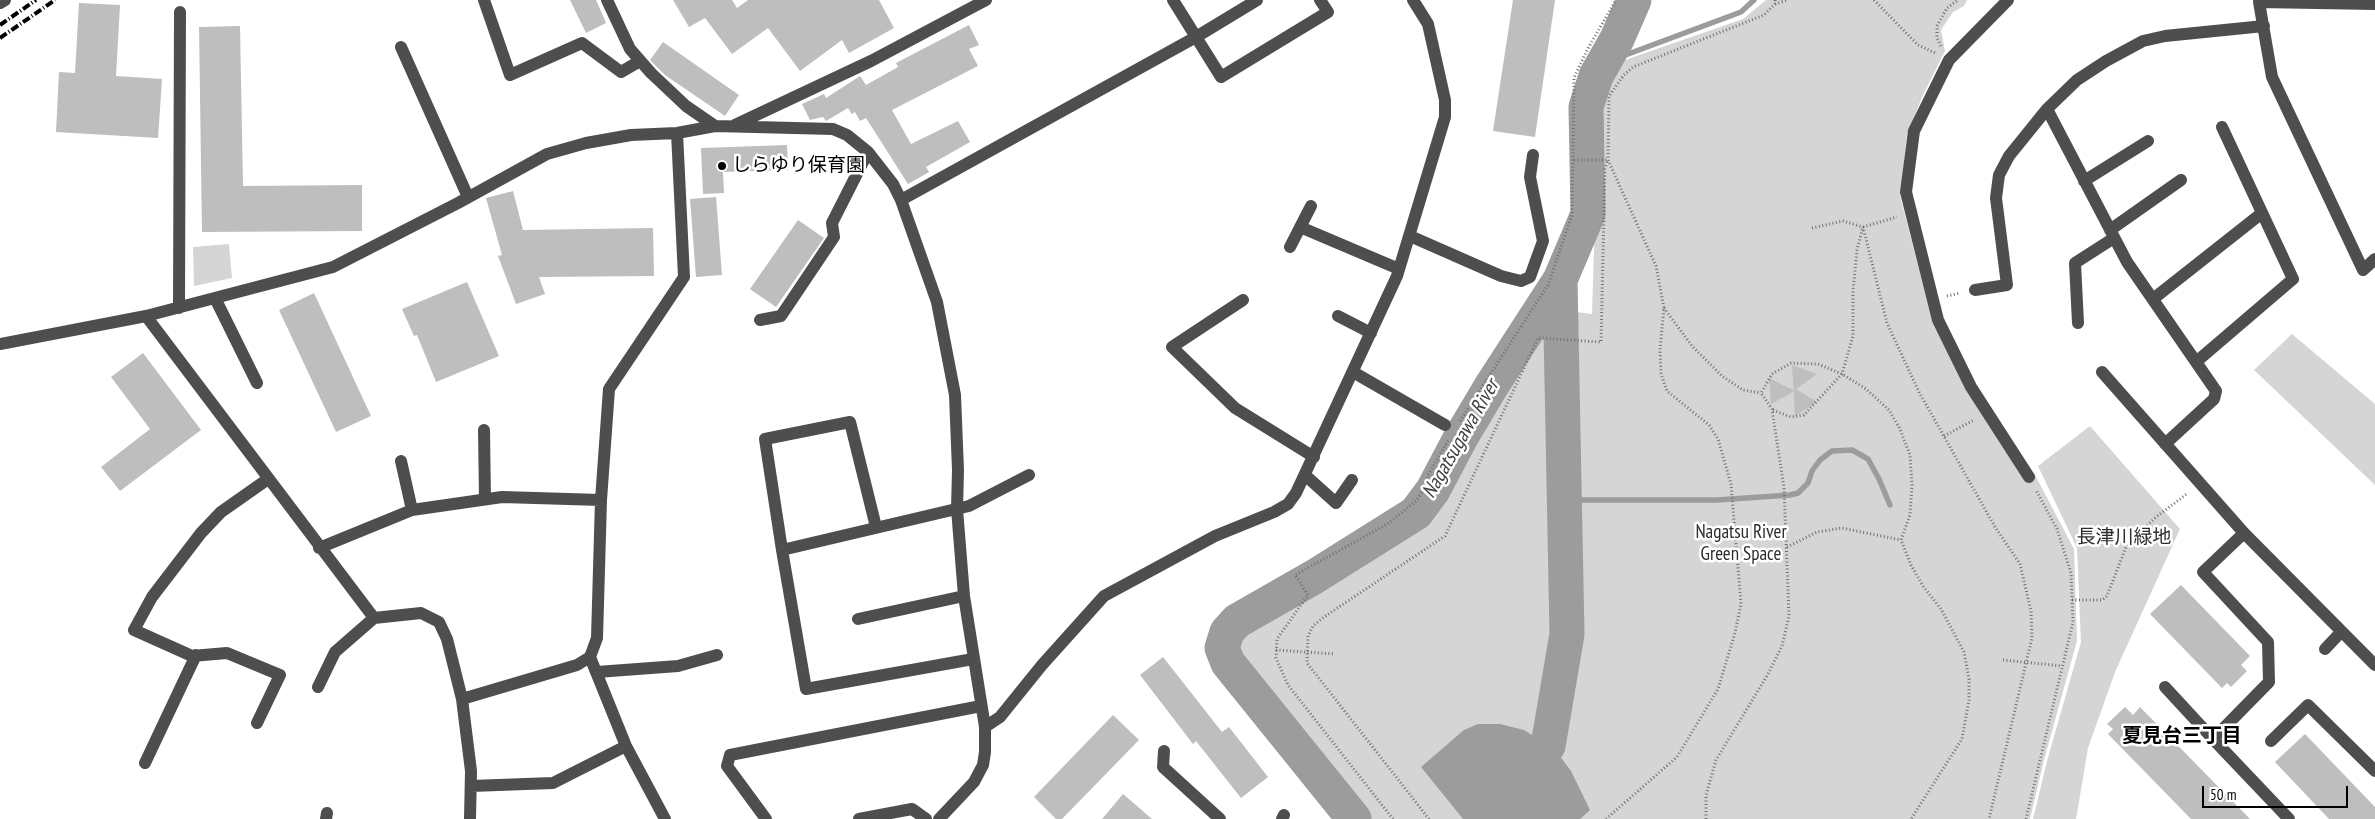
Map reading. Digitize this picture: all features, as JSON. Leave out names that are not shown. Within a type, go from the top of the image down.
[{"type":"street","points":[[0,4],[5,0]]},
{"type":"street","points":[[484,0],[510,75],[582,43],[621,72],[640,61]]},
{"type":"street","points":[[607,0],[630,49],[640,61],[686,106],[715,126]]},
{"type":"street","points":[[732,126],[871,61],[986,0]]},
{"type":"street","points":[[1173,0],[1221,77],[1328,12],[1320,0]]},
{"type":"street","points":[[901,200],[1196,37],[1256,0]]},
{"type":"street","points":[[985,727],[1000,717],[1042,665],[1104,596],[1215,536],[1274,512],[1288,504],[1314,457],[1399,269],[1446,117],[1445,100],[1428,24],[1413,0]]},
{"type":"street","points":[[2008,0],[1949,60],[1914,131],[1906,192],[1938,320],[1972,387],[2029,477]]},
{"type":"street","points":[[2375,4],[2259,2],[2272,77],[2363,270],[2375,259]]},
{"type":"street","points":[[179,308],[180,12]]},
{"type":"street","points":[[1975,290],[2007,286],[1996,198],[1999,175],[2009,156],[2047,109],[2078,80],[2106,61],[2143,41],[2165,36],[2264,26]]},
{"type":"street","points":[[401,47],[468,198]]},
{"type":"street","points":[[2047,109],[2127,262],[2216,391],[2214,399],[2165,444]]},
{"type":"street","points":[[0,344],[146,316],[333,267],[468,198],[547,154],[610,138],[677,133],[715,126],[833,129],[847,135],[868,152],[892,184],[901,200],[937,302],[955,395],[958,470],[957,509],[964,596],[985,727],[985,752],[983,765],[974,782],[939,819]]},
{"type":"street","points":[[2196,362],[2293,279],[2222,127]]},
{"type":"street","points":[[462,699],[577,665],[590,657],[598,638],[601,500],[609,389],[684,277],[677,133]]},
{"type":"street","points":[[2084,181],[2148,142]]},
{"type":"street","points":[[760,320],[781,316],[834,237],[832,223],[868,152]]},
{"type":"street","points":[[1410,236],[1502,276],[1521,282],[1530,277],[1534,271],[1543,241],[1530,177],[1532,155]]},
{"type":"street","points":[[2078,323],[2075,263],[2181,180]]},
{"type":"street","points":[[1290,247],[1311,206]]},
{"type":"street","points":[[2153,299],[2262,213]]},
{"type":"street","points":[[1300,228],[1399,269]]},
{"type":"street","points":[[215,298],[257,383]]},
{"type":"street","points":[[1243,300],[1172,347],[1235,408],[1314,457]]},
{"type":"street","points":[[146,316],[319,548],[374,618]]},
{"type":"street","points":[[1338,316],[1371,333]]},
{"type":"street","points":[[1353,372],[1452,429]]},
{"type":"street","points":[[2102,372],[2244,533],[2340,632],[2375,665]]},
{"type":"street","points":[[876,526],[850,422],[765,440],[806,689],[973,659]]},
{"type":"street","points":[[484,430],[486,500]]},
{"type":"street","points":[[402,462],[412,510]]},
{"type":"street","points":[[782,550],[876,526],[969,506],[1028,475]]},
{"type":"street","points":[[1305,475],[1336,503],[1352,480]]},
{"type":"street","points":[[257,723],[280,675],[227,652],[192,656],[134,630],[152,597],[201,532],[221,512],[268,479]]},
{"type":"street","points":[[319,548],[412,510],[502,497],[601,500]]},
{"type":"street","points":[[2213,739],[2269,682],[2268,642],[2203,572],[2244,533]]},
{"type":"street","points":[[858,619],[964,596]]},
{"type":"street","points":[[318,687],[335,652],[374,618],[421,613],[439,622],[448,640],[462,699],[471,771],[470,819]]},
{"type":"street","points":[[2325,648],[2340,632]]},
{"type":"street","points":[[145,763],[196,655]]},
{"type":"street","points":[[597,672],[678,666],[717,656]]},
{"type":"street","points":[[590,657],[626,746],[665,819]]},
{"type":"street","points":[[2165,687],[2289,819]]},
{"type":"street","points":[[2271,740],[2308,704],[2375,771]]},
{"type":"street","points":[[766,819],[727,766],[730,756],[981,706]]},
{"type":"street","points":[[471,786],[553,784],[626,746]]},
{"type":"street","points":[[1164,751],[1163,767],[1220,819]]},
{"type":"street","points":[[859,819],[912,809],[926,819]]},
{"type":"path","points":[[1393,819],[1288,685],[1276,658],[1277,639],[1308,595],[1295,575],[1389,523],[1416,501],[1428,484],[1427,477],[1452,429],[1548,285],[1572,215],[1574,78],[1587,50],[1616,0]]},
{"type":"path","points":[[1429,819],[1307,663],[1308,636],[1313,626],[1445,536],[1538,338],[1601,342],[1605,169],[1608,160],[1609,96],[1624,75],[1633,67],[1652,58],[1764,15],[1775,2],[1787,0]]},
{"type":"path","points":[[1874,0],[1918,45],[1949,60]]},
{"type":"path","points":[[1949,60],[1937,38],[1937,26],[1947,8],[1958,0]]},
{"type":"path","points":[[1574,160],[1608,160]]},
{"type":"path","points":[[1606,819],[1677,757],[1718,689],[1735,633],[1741,604],[1732,484],[1718,439],[1709,425],[1667,391],[1661,374],[1660,349],[1664,308],[1656,266],[1608,160]]},
{"type":"path","points":[[1812,228],[1843,221],[1863,227],[1910,214]]},
{"type":"path","points":[[1772,410],[1791,417],[1804,415],[1842,374],[1853,336],[1853,291],[1857,250],[1863,227]]},
{"type":"path","points":[[1863,227],[1887,323],[1919,392],[1995,527],[2020,564],[2031,611],[2032,638],[1989,819]]},
{"type":"path","points":[[1946,297],[1975,290]]},
{"type":"path","points":[[1664,308],[1692,346],[1722,376],[1744,390],[1761,393],[1772,410],[1784,488],[1789,616],[1782,646],[1768,674],[1716,760],[1706,795],[1706,819]]},
{"type":"path","points":[[1761,393],[1772,374],[1791,363],[1818,364],[1842,374],[1866,389],[1889,410],[1900,429],[1910,455],[1912,485],[1910,515],[1901,540],[1923,586],[1953,628],[1964,652],[1969,679],[1962,739],[1911,819]]},
{"type":"path","points":[[1944,436],[1987,412]]},
{"type":"path","points":[[2026,819],[2073,622],[2071,574],[2057,529],[2029,477]]},
{"type":"path","points":[[2072,600],[2102,600],[2107,596],[2126,547],[2156,518],[2200,484]]},
{"type":"path","points":[[1787,547],[1817,532],[1842,528],[1901,540]]},
{"type":"path","points":[[1276,650],[1335,654]]},
{"type":"path","points":[[2003,660],[2062,666]]},
{"type":"green space","name":"Nagatsu River Green Space","points":[[1766,0],[1967,0],[1964,6],[1953,12],[1941,30],[1945,51],[1922,97],[1907,135],[1900,196],[1933,324],[1968,391],[2025,480],[2034,473],[2074,549],[2077,641],[2044,760],[2030,819],[1362,819],[1234,658],[1232,638],[1236,630],[1244,623],[1284,599],[1416,510],[1545,308],[1592,314],[1599,91],[1613,70],[1625,60],[1743,19]]},
{"type":"green space","points":[[229,244],[232,278],[194,286],[193,247]]},
{"type":"green space","points":[[2292,334],[2375,404],[2375,485],[2254,370]]},
{"type":"green space","name":"長津川緑地","points":[[2090,426],[2180,529],[2115,672],[2088,748],[2076,819],[2033,819],[2047,761],[2081,642],[2077,548],[2038,466]]},
{"type":"shaded area","points":[[1478,724],[1500,724],[1524,730],[1543,742],[1559,755],[1571,771],[1590,810],[1580,819],[1463,819],[1421,767],[1464,730]]},
{"type":"building","points":[[570,0],[596,0],[606,23],[586,33]]},
{"type":"building","points":[[673,0],[732,0],[737,8],[748,0],[879,0],[894,28],[849,53],[842,40],[800,71],[768,28],[732,54],[705,18],[689,27]]},
{"type":"building","points":[[1513,0],[1555,0],[1535,137],[1493,131]]},
{"type":"building","points":[[79,3],[120,5],[116,76],[162,79],[158,138],[56,132],[59,72],[75,73]]},
{"type":"building","points":[[969,25],[979,45],[969,49],[978,66],[892,110],[911,144],[958,121],[970,142],[926,167],[929,172],[908,184],[866,118],[860,121],[855,112],[852,114],[848,108],[826,121],[823,117],[810,120],[802,104],[824,94],[826,98],[860,76],[866,85],[898,67],[896,63]]},
{"type":"building","points":[[240,26],[243,186],[362,185],[362,231],[202,232],[199,27]]},
{"type":"building","points":[[663,42],[739,95],[725,116],[665,75],[650,60]]},
{"type":"building","points":[[787,145],[788,170],[723,172],[724,193],[703,194],[701,148]]},
{"type":"building","points":[[513,191],[523,230],[653,228],[654,276],[539,277],[545,294],[516,304],[498,256],[502,255],[486,198]]},
{"type":"building","points":[[716,197],[722,275],[696,277],[690,199]]},
{"type":"building","points":[[798,220],[824,238],[776,307],[750,289]]},
{"type":"building","points":[[467,282],[499,356],[436,382],[417,335],[414,336],[402,309]]},
{"type":"building","points":[[314,293],[371,416],[336,432],[279,310]]},
{"type":"building","points":[[143,353],[201,430],[120,491],[101,467],[150,429],[111,377]]},
{"type":"building","points":[[1792,365],[1817,374],[1796,389],[1817,402],[1795,416]]},
{"type":"building","points":[[1769,378],[1795,391],[1771,404]]},
{"type":"building","points":[[2181,585],[2250,656],[2241,665],[2247,671],[2231,687],[2227,683],[2222,688],[2150,614]]},
{"type":"building","points":[[1163,657],[1222,732],[1229,727],[1268,777],[1241,798],[1196,741],[1193,744],[1140,675]]},
{"type":"building","points":[[2125,707],[2133,715],[2140,707],[2250,819],[2191,819],[2108,734],[2113,729],[2107,724]]},
{"type":"building","points":[[1113,715],[1139,740],[1062,819],[1056,819],[1034,797]]},
{"type":"building","points":[[2305,734],[2375,807],[2375,819],[2329,819],[2275,762]]},
{"type":"building","points":[[1123,794],[1152,819],[1102,819]]},
{"type":"waterway","name":"Nagatsugawa River","points":[[1354,819],[1228,663],[1222,648],[1227,632],[1237,621],[1314,577],[1416,513],[1433,490],[1461,437],[1492,385],[1560,280],[1588,214],[1586,107],[1596,76],[1617,39],[1634,0]]},
{"type":"waterway","points":[[1604,63],[1741,12],[1754,0]]},
{"type":"waterway","points":[[1548,746],[1567,634],[1560,280]]},
{"type":"waterway","points":[[1564,500],[1717,500],[1790,495],[1798,493],[1808,483],[1812,471],[1820,460],[1832,451],[1852,450],[1868,459],[1890,505]]},
{"type":"railway","points":[[0,25],[36,0]]},
{"type":"railway","points":[[0,38],[55,0]]},
{"type":"place","name":"しらゆり保育園","points":[[722,166]]},
{"type":"district","name":"夏見台三丁目","points":[[2182,736]]}]
